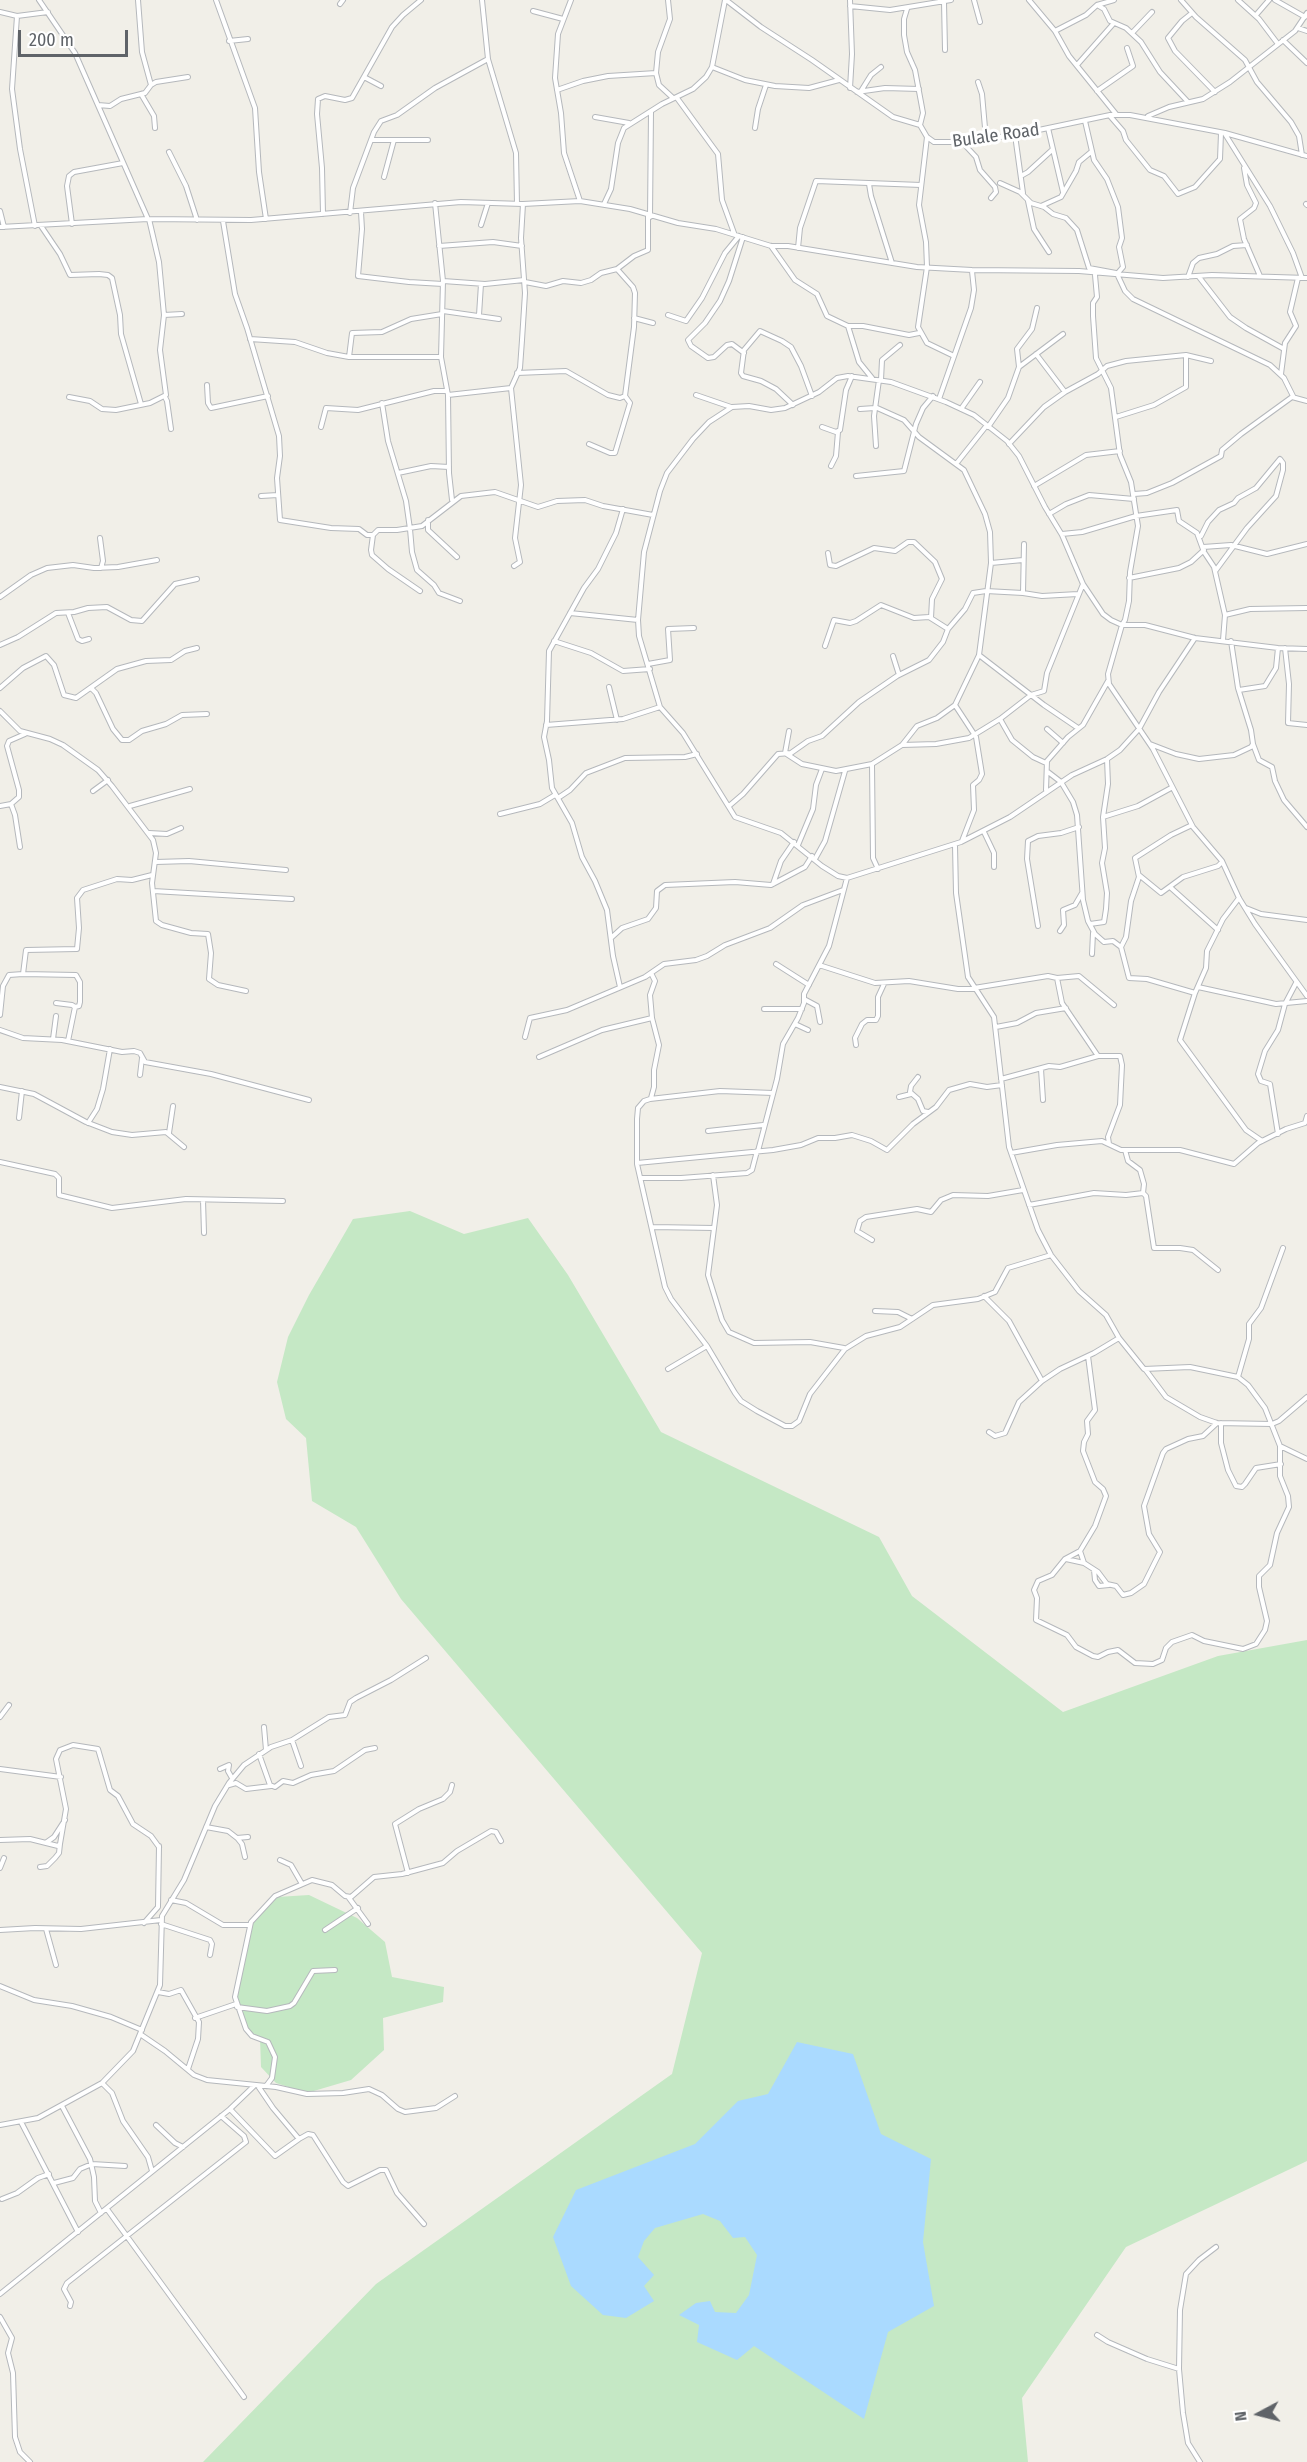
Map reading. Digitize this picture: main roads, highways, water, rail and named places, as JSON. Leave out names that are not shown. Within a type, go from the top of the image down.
[{"type":"water","points":[[797,2042],[853,2054],[881,2134],[931,2159],[923,2242],[934,2306],[888,2332],[864,2419],[754,2346],[737,2360],[697,2342],[699,2325],[679,2315],[696,2303],[710,2301],[715,2312],[736,2313],[749,2295],[757,2255],[745,2237],[733,2238],[720,2221],[703,2214],[655,2228],[644,2241],[638,2257],[654,2275],[644,2286],[654,2301],[626,2318],[603,2315],[571,2286],[553,2237],[576,2190],[695,2144],[738,2101],[768,2094]]}]
